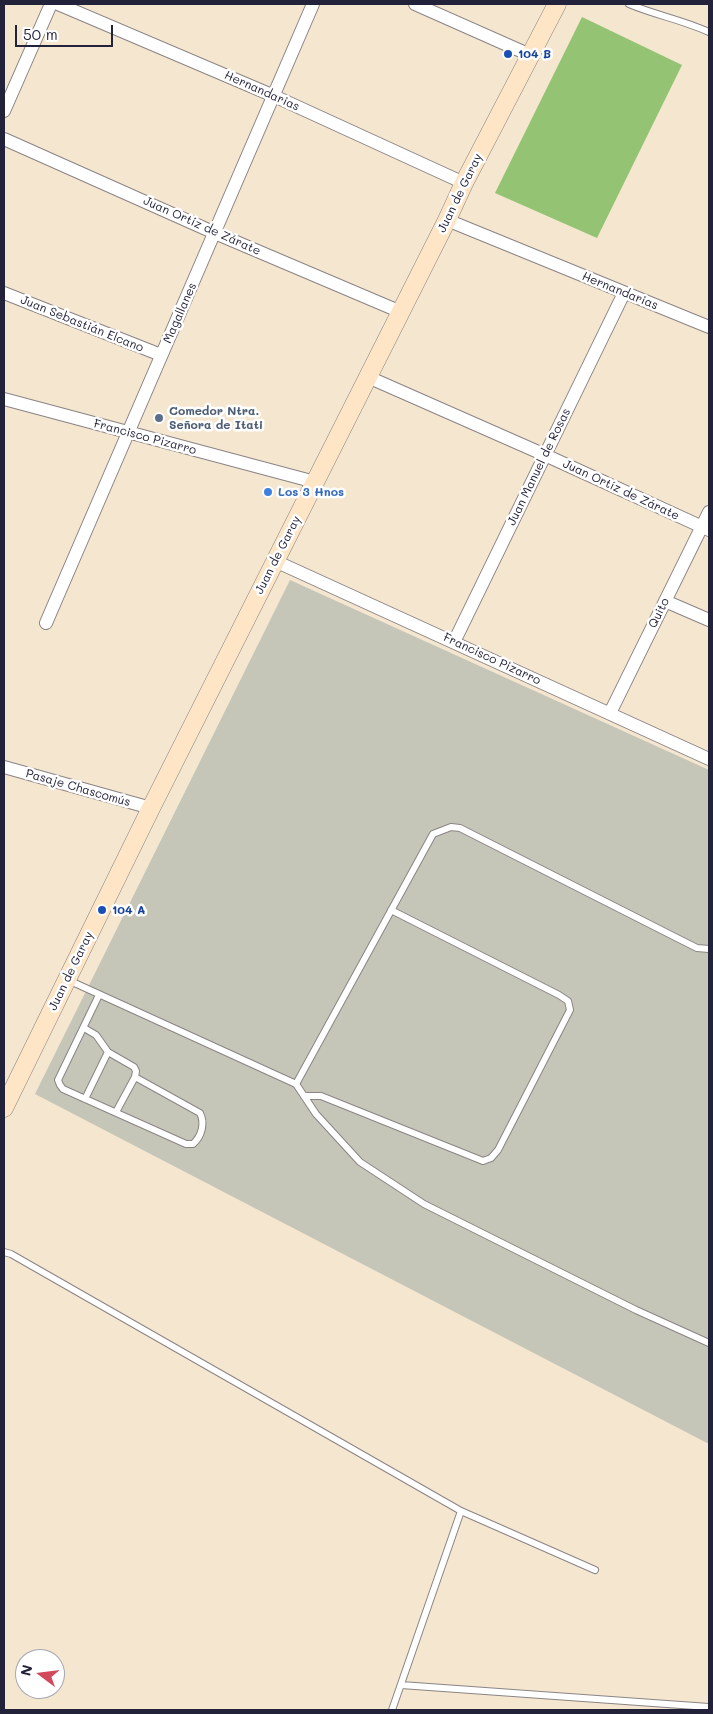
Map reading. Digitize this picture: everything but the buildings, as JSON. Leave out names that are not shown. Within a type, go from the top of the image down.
[{"type":"street","points":[[4,111],[51,4]]},
{"type":"street","name":"Hernandarias","points":[[58,4],[274,96],[464,183]]},
{"type":"street","name":"Magallanes","points":[[46,623],[314,4]]},
{"type":"street","points":[[415,4],[530,55]]},
{"type":"street","name":"Juan de Garay","points":[[4,1108],[151,808],[464,183],[557,4]]},
{"type":"street","name":"Juan Ortíz de Zárate","points":[[4,139],[215,233],[400,312]]},
{"type":"street","name":"Hernandarias","points":[[447,220],[709,327]]},
{"type":"street","name":"Juan Sebastián Elcano","points":[[4,293],[161,355]]},
{"type":"street","name":"Juan Manuel de Rosas","points":[[454,642],[624,293]]},
{"type":"street","name":"Juan Ortíz de Zárate","points":[[368,377],[705,528]]},
{"type":"street","name":"Francisco Pizarro","points":[[5,403],[129,432],[315,482]]},
{"type":"street","name":"Quito","points":[[610,713],[665,601],[705,528],[709,512]]},
{"type":"street","name":"Francisco Pizarro","points":[[275,561],[709,758]]},
{"type":"street","points":[[665,601],[709,620]]},
{"type":"street","name":"Pasaje Chascomús","points":[[4,767],[151,808]]},
{"type":"lane","points":[[629,4],[649,13],[689,23],[709,32]]},
{"type":"lane","points":[[296,1084],[433,834],[452,826],[460,828],[697,948],[709,949]]},
{"type":"lane","points":[[304,1096],[321,1096],[483,1161],[491,1158],[498,1150],[570,1010],[568,1001],[559,994],[391,910]]},
{"type":"lane","points":[[67,980],[296,1084],[316,1114],[360,1162],[424,1204],[636,1310],[709,1343]]},
{"type":"lane","points":[[99,995],[58,1080],[60,1085],[63,1089],[186,1144],[193,1144],[199,1139],[203,1124],[200,1113],[135,1077]]},
{"type":"lane","points":[[84,1028],[96,1035],[108,1052],[134,1066],[136,1071],[135,1077],[116,1112]]},
{"type":"lane","points":[[85,1098],[108,1052]]},
{"type":"lane","points":[[4,1252],[11,1254],[461,1511],[595,1570]]},
{"type":"lane","points":[[392,1710],[461,1511]]},
{"type":"lane","points":[[401,1685],[709,1707]]},
{"type":"shaded area","points":[[290,580],[709,770],[709,1444],[35,1094]]},
{"type":"green space","points":[[582,17],[682,65],[597,238],[495,193]]},
{"type":"place","name":"104 B","points":[[508,54]]},
{"type":"place","name":"Comedor Ntra. Señora de Itati","points":[[159,418]]},
{"type":"place","name":"Los 3 Hnos","points":[[268,492]]},
{"type":"place","name":"104 A","points":[[102,910]]}]
